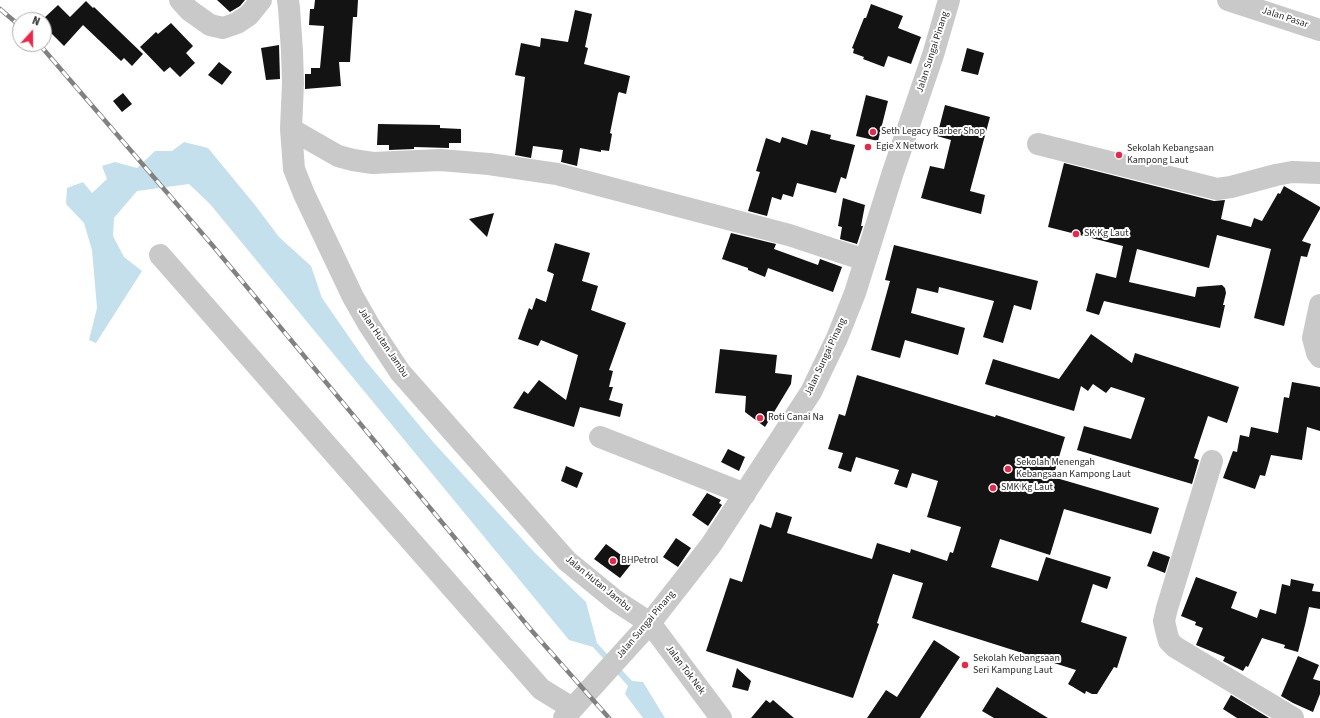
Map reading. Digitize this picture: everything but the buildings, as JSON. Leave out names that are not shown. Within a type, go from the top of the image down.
[{"type":"street","points":[[180,0],[189,10],[210,25],[223,28],[237,23],[249,15],[261,0]]},
{"type":"street","name":"Jalan Hutan Jambu","points":[[288,0],[290,8],[292,57],[291,129],[294,169],[304,194],[352,297],[400,372],[567,561],[616,601],[650,623]]},
{"type":"street","name":"Jalan Sungai Pinang","points":[[569,712],[588,693],[602,675],[650,623],[711,545],[811,392],[837,338],[856,293],[865,260],[933,54],[949,0]]},
{"type":"street","name":"Jalan Pasar","points":[[1228,0],[1320,30]]},
{"type":"street","points":[[291,129],[338,156],[353,160],[373,163],[440,160],[489,164],[557,174],[789,235],[865,260]]},
{"type":"street","points":[[1038,144],[1217,189],[1292,172],[1320,173]]},
{"type":"street","points":[[160,255],[541,689],[569,712]]},
{"type":"street","points":[[1320,305],[1313,338],[1317,353],[1320,357]]},
{"type":"street","points":[[600,438],[745,494]]},
{"type":"street","points":[[1212,461],[1167,608],[1164,621],[1169,641],[1175,647],[1293,718]]},
{"type":"street","name":"Jalan Tok Nek","points":[[650,623],[721,718]]},
{"type":"water","points":[[184,142],[208,148],[279,237],[311,266],[322,298],[365,360],[434,443],[535,553],[586,602],[597,643],[632,681],[643,682],[665,718],[643,718],[625,694],[628,686],[593,647],[569,640],[210,204],[189,184],[137,191],[114,218],[113,236],[124,257],[142,271],[96,343],[89,340],[97,308],[92,250],[84,223],[66,204],[67,188],[83,182],[92,193],[107,179],[102,166],[115,162],[137,168],[155,151],[172,151]]},
{"type":"railway","points":[[0,9],[12,19]]},
{"type":"railway","points":[[46,52],[213,246],[532,631],[609,718]]},
{"type":"place","name":"Seth Legacy Barber Shop","points":[[873,132]]},
{"type":"place","name":"Egie X Network","points":[[868,147]]},
{"type":"place","name":"Sekolah Kebangsaan Kampong Laut","points":[[1119,155]]},
{"type":"place","name":"SK Kg Laut","points":[[1076,234]]},
{"type":"place","name":"Roti Canai Na","points":[[760,418]]},
{"type":"place","name":"Sekolah Menengah Kebangsaan Kampong Laut","points":[[1008,469]]},
{"type":"place","name":"SMK Kg Laut","points":[[993,488]]},
{"type":"place","name":"BHPetrol","points":[[613,561]]},
{"type":"place","name":"Sekolah Kebangsaan Seri Kampung Laut","points":[[965,665]]}]
